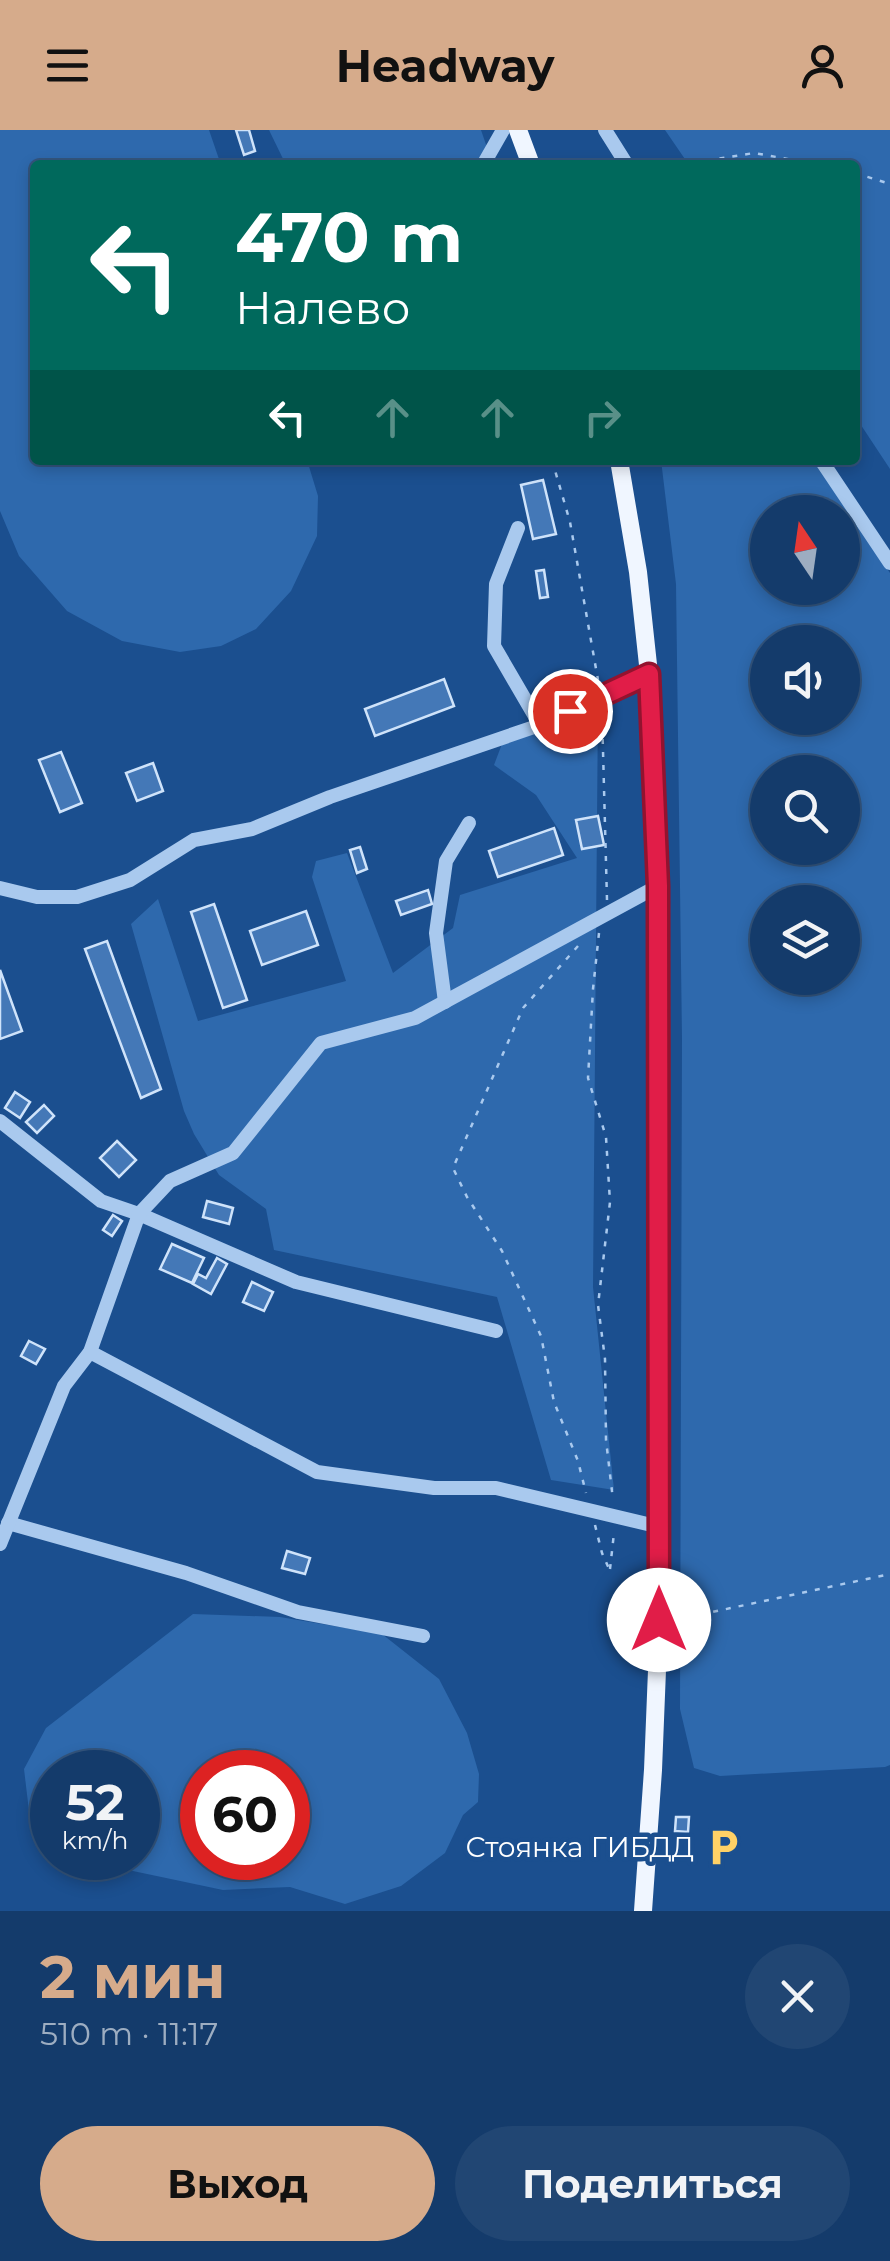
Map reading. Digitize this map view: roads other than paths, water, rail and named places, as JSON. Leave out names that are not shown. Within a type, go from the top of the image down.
[{"type":"main road","points":[[518,130],[528,160]]},
{"type":"main road","points":[[620,465],[638,572],[649,674],[658,886],[659,1620],[643,1911]]},
{"type":"street","points":[[486,160],[503,130]]},
{"type":"street","points":[[606,130],[625,160]]},
{"type":"street","points":[[825,465],[890,564]]},
{"type":"street","points":[[518,528],[496,584],[494,646],[540,725]]},
{"type":"street","points":[[0,888],[37,897],[78,896],[130,880],[194,840],[252,830],[330,797],[540,725],[649,674]]},
{"type":"street","points":[[445,1002],[436,933],[446,862],[469,824]]},
{"type":"street","points":[[0,1544],[64,1386],[90,1352],[139,1214],[170,1181],[234,1154],[321,1043],[415,1018],[658,886]]},
{"type":"street","points":[[0,1122],[101,1201],[296,1282],[496,1331]]},
{"type":"street","points":[[90,1352],[317,1472],[434,1488],[496,1488],[660,1527]]},
{"type":"street","points":[[8,1524],[186,1573],[298,1612],[423,1636]]},
{"type":"place","name":"Стоянка ГИБДД","points":[[724,1847]]}]
